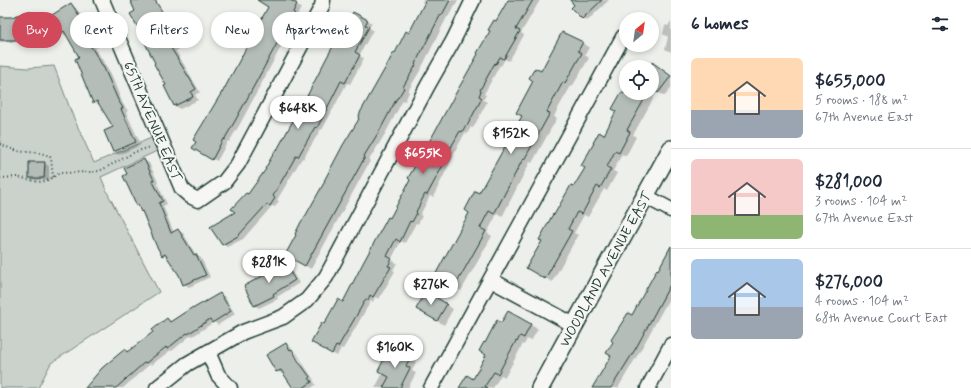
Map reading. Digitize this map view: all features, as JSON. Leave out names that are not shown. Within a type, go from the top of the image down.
[{"type":"street","name":"65TH AVENUE EAST","points":[[102,0],[182,189],[190,196],[198,200],[224,182],[238,164],[322,6],[323,0]]},
{"type":"street","points":[[157,388],[187,364],[243,332],[283,317],[307,300],[326,277],[424,92],[453,41],[473,0]]},
{"type":"street","points":[[431,388],[619,44]]},
{"type":"street","name":"WOODLAND AVENUE EAST","points":[[540,388],[671,149]]},
{"type":"street","points":[[646,196],[671,210]]},
{"type":"street","points":[[491,280],[574,325]]},
{"type":"street","points":[[648,388],[671,345]]},
{"type":"street","points":[[208,352],[218,375],[230,388]]},
{"type":"path","points":[[0,178],[17,177],[39,182],[46,181],[60,173],[99,171],[135,152],[162,141]]},
{"type":"path","points":[[0,144],[18,151],[50,156],[53,177]]},
{"type":"shaded area","points":[[0,66],[28,68],[54,66],[72,114],[94,163],[151,138],[157,151],[101,177],[108,194],[159,292],[51,363],[38,388],[0,388]]},
{"type":"building","points":[[130,0],[155,0],[162,12],[136,12],[136,24],[130,14],[135,11]]},
{"type":"building","points":[[257,0],[290,0],[297,4],[293,12],[272,12],[272,48],[275,48],[212,160],[192,148],[196,142],[193,140],[222,93],[246,48],[264,48],[264,14],[268,7]]},
{"type":"building","points":[[426,0],[450,0],[442,15],[441,14],[415,64],[416,65],[403,87],[404,88],[364,156],[365,157],[305,266],[285,255],[301,222],[359,119],[358,118],[361,111],[406,31],[409,33]]},
{"type":"building","points":[[508,0],[533,0],[516,29],[520,31],[504,59],[500,57],[496,64],[495,63],[480,90],[479,96],[482,98],[467,126],[466,125],[462,132],[460,131],[427,195],[425,194],[412,222],[410,221],[400,242],[396,239],[387,256],[392,259],[388,266],[391,267],[373,297],[370,295],[368,300],[366,299],[338,347],[336,346],[332,354],[311,342],[322,322],[324,324],[338,299],[343,302],[388,217],[390,218],[410,180],[408,178],[478,54],[477,53],[490,31],[488,30],[494,20],[496,21]]},
{"type":"building","points":[[570,0],[602,0],[582,19],[571,8],[574,5]]},
{"type":"building","points":[[71,3],[77,12],[70,12],[70,41],[64,31],[62,32],[62,12],[57,12]]},
{"type":"building","points":[[0,17],[12,17],[12,40],[0,40]]},
{"type":"building","points":[[363,17],[368,20],[365,25],[369,27],[363,38]]},
{"type":"building","points":[[562,32],[583,42],[578,51],[582,53],[565,83],[563,82],[547,112],[550,113],[524,160],[523,159],[494,214],[489,211],[480,228],[486,231],[454,288],[434,277],[469,213],[465,210],[475,191],[479,193],[522,116],[516,113],[533,81],[529,78],[535,68],[541,71]]},
{"type":"building","points":[[74,48],[92,48],[104,68],[123,108],[121,109],[136,142],[113,152],[104,131],[113,127],[97,101],[93,103],[75,59],[79,57]]},
{"type":"building","points":[[148,48],[171,48],[196,89],[191,92],[193,97],[174,106],[164,86],[166,85],[154,64],[155,63]]},
{"type":"building","points":[[332,48],[357,48],[355,52],[360,55],[345,83],[341,81],[317,128],[315,127],[298,157],[296,156],[273,196],[275,198],[270,206],[267,204],[238,236],[222,245],[210,227],[235,212],[231,209],[246,193],[248,194],[266,169],[276,149],[277,150],[303,104]]},
{"type":"building","points":[[659,67],[671,76],[659,92]]},
{"type":"building","points":[[619,97],[619,100],[644,100],[627,130],[630,132],[619,153],[615,151],[607,167],[611,169],[600,188],[597,186],[582,214],[577,212],[568,229],[572,231],[545,279],[526,268],[542,241],[539,240],[553,214],[554,215],[571,185],[574,186],[585,168],[581,166],[599,132],[604,135],[616,111],[612,109]]},
{"type":"building","points":[[144,159],[154,180],[152,180],[163,201],[159,203],[171,233],[178,229],[194,255],[196,254],[206,275],[183,285],[179,275],[165,254],[162,256],[142,211],[141,212],[138,205],[137,206],[123,176],[127,174],[124,168]]},
{"type":"building","points":[[29,162],[45,162],[44,178],[29,178]]},
{"type":"building","points":[[671,246],[671,283],[636,348],[611,388],[592,388],[611,356],[606,353],[613,342],[611,340],[628,313],[632,315]]},
{"type":"building","points":[[283,261],[295,280],[273,294],[274,296],[254,306],[244,286],[268,273],[267,271]]},
{"type":"building","points":[[426,291],[447,304],[437,321],[416,309]]},
{"type":"building","points":[[220,293],[231,311],[212,323],[210,319],[188,334],[187,333],[167,349],[166,347],[146,363],[145,362],[116,388],[85,388],[102,368],[125,349],[127,352],[153,332],[152,330],[167,318],[170,322],[193,307],[194,308]]},
{"type":"building","points":[[508,311],[531,324],[524,338],[520,336],[517,342],[516,341],[498,374],[494,372],[485,386],[488,388],[459,388],[467,375],[473,379],[486,355],[479,351],[497,320],[501,323]]},
{"type":"building","points":[[286,343],[290,350],[292,349],[312,382],[303,388],[293,388],[281,370],[276,372],[266,355]]},
{"type":"building","points":[[390,347],[410,358],[406,366],[410,368],[400,388],[383,388],[389,377],[378,371]]}]
